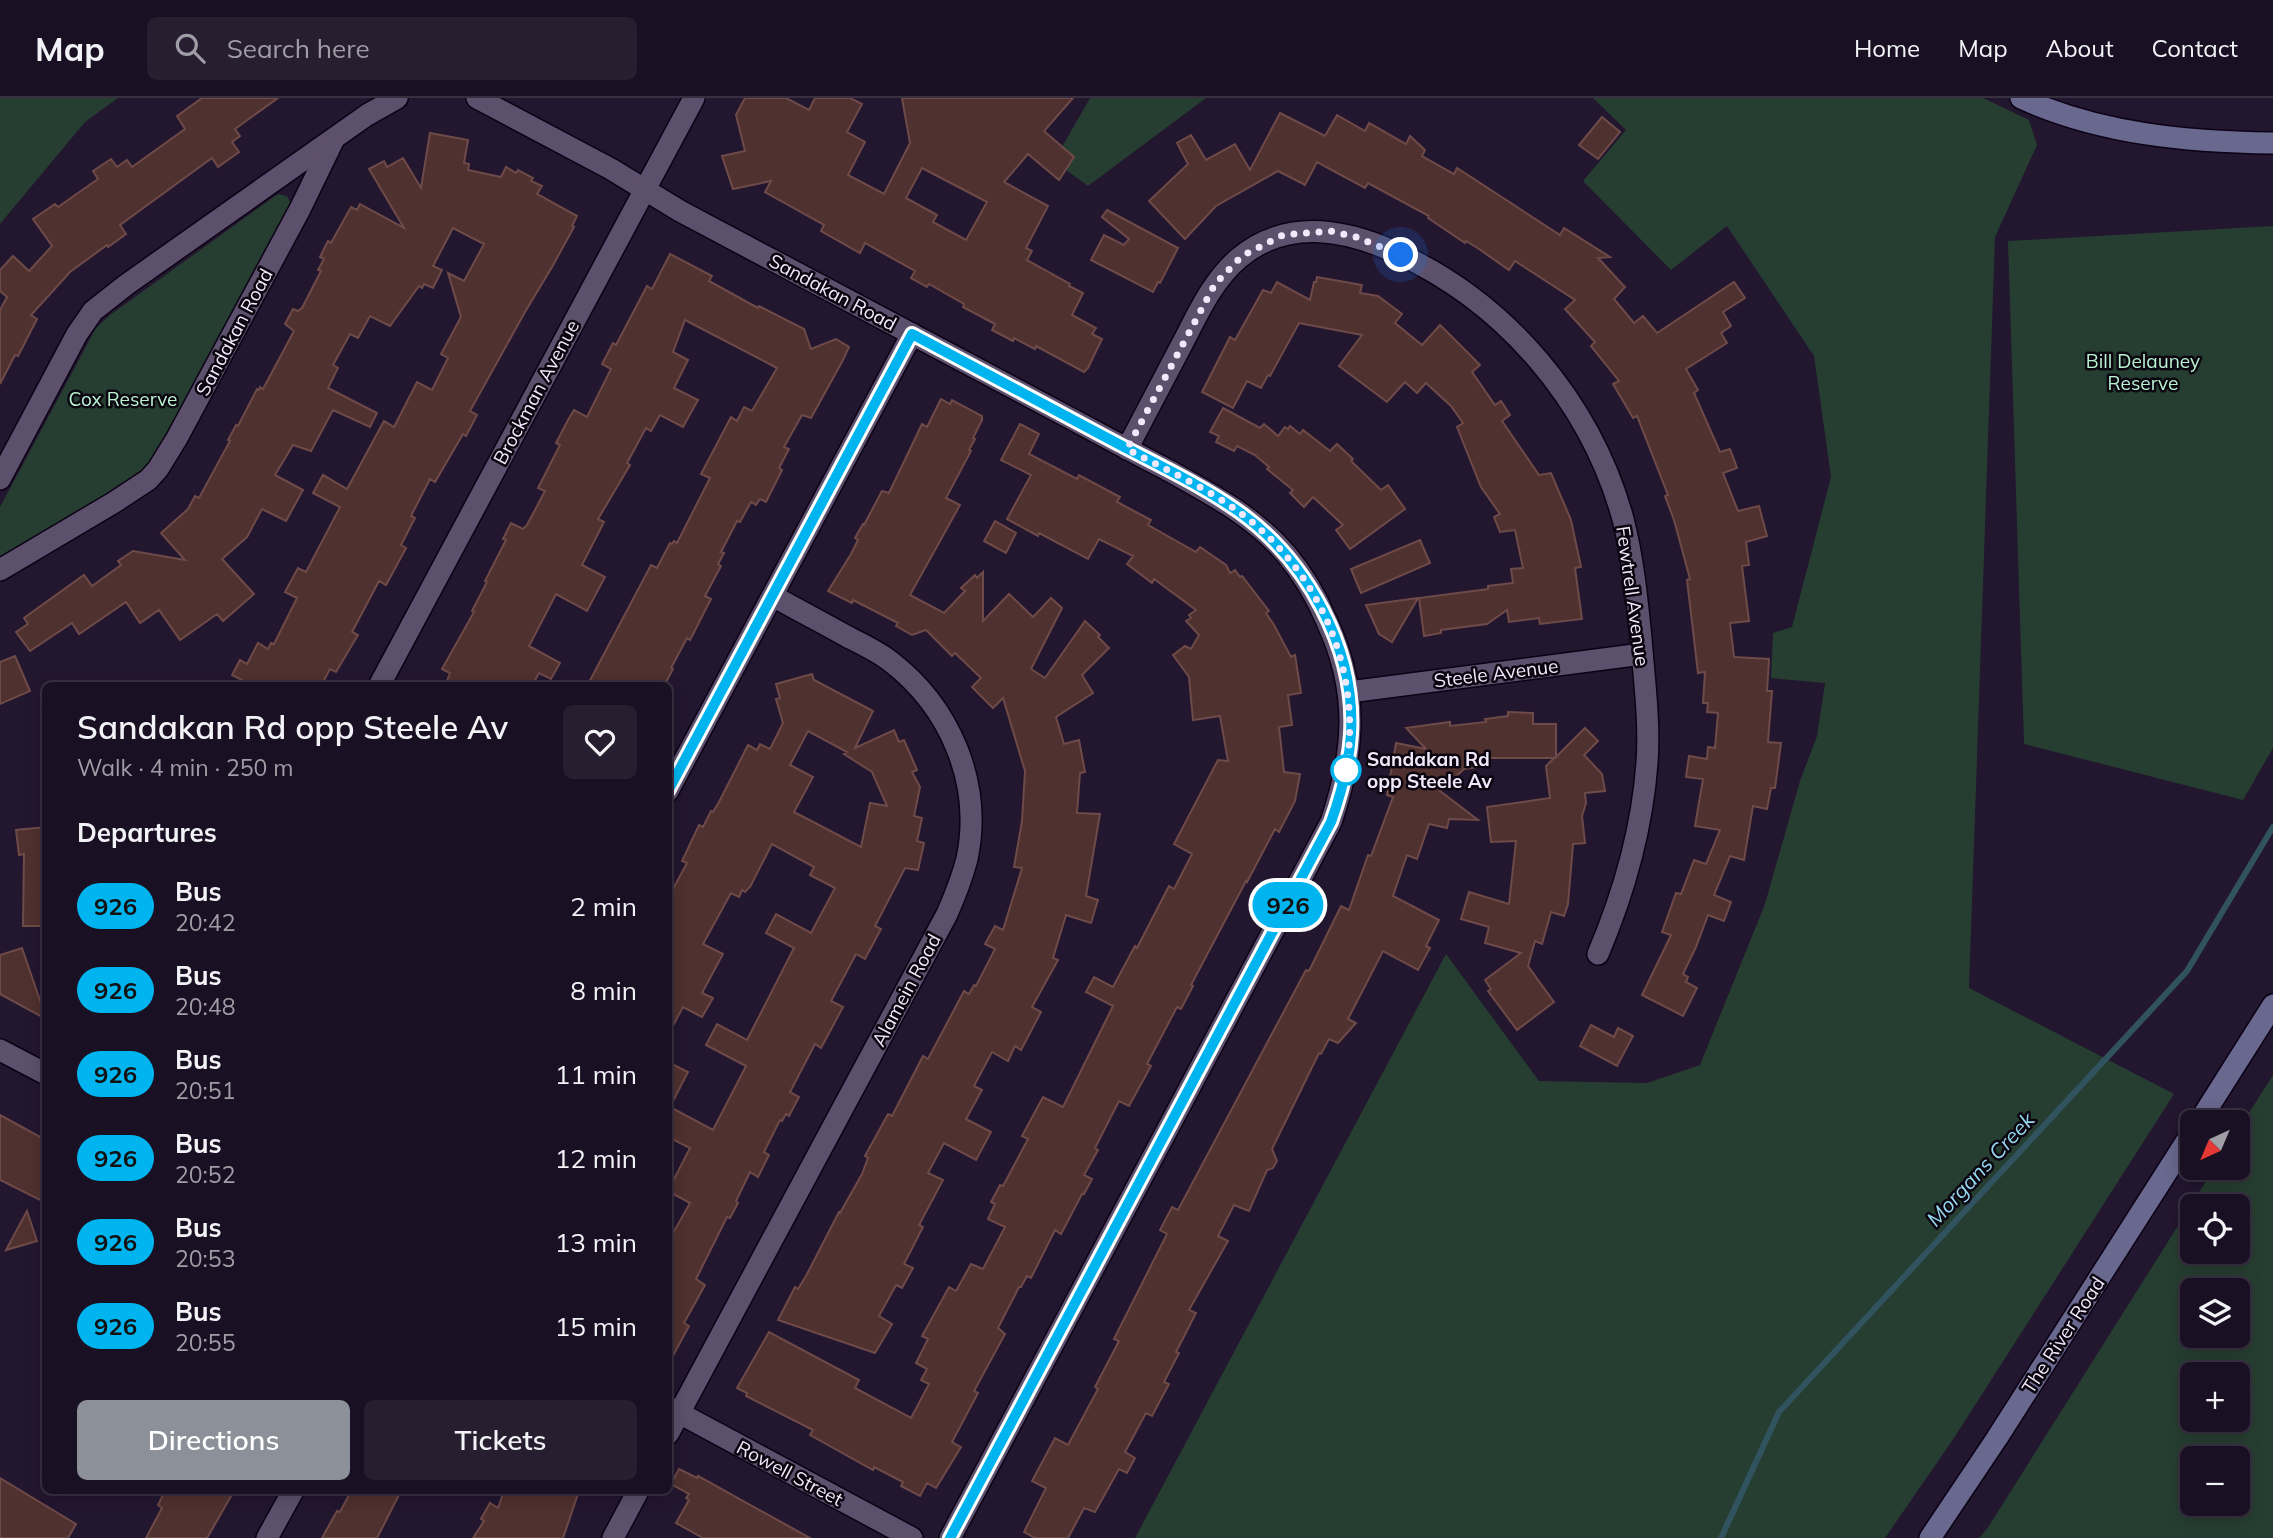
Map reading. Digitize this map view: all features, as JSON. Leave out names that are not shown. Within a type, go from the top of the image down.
[{"type":"main road","points":[[2021,98],[2038,106],[2099,124],[2154,136],[2226,143],[2273,143]]},
{"type":"main road","points":[[2207,1110],[2273,1005]]},
{"type":"main road","name":"The River Road","points":[[1930,1538],[2180,1151]]},
{"type":"street","name":"Sandakan Road","points":[[0,479],[77,334],[93,311],[367,115],[397,98]]},
{"type":"street","name":"Sandakan Road","points":[[477,98],[645,189],[680,211],[1238,510],[1265,532],[1287,555],[1304,579],[1329,626],[1343,662],[1349,692],[1351,735],[1347,766],[1331,822],[950,1538]]},
{"type":"street","name":"Brockman Avenue","points":[[381,682],[694,98]]},
{"type":"street","name":"Sandakan Road","points":[[0,570],[133,491],[158,469],[300,209],[334,139]]},
{"type":"street","name":"Fewtrell Avenue","points":[[1127,449],[1215,284],[1242,256],[1283,235],[1330,231],[1387,248],[1440,275],[1495,316],[1530,350],[1568,398],[1601,459],[1622,518],[1634,582],[1642,654],[1647,763],[1642,803],[1624,886],[1598,954]]},
{"type":"street","points":[[672,784],[912,334]]},
{"type":"street","name":"Alamein Road","points":[[674,1410],[947,914],[967,858],[971,827],[969,790],[962,757],[933,702],[911,678],[887,659],[772,596]]},
{"type":"street","name":"Steele Avenue","points":[[1349,692],[1642,654]]},
{"type":"street","points":[[0,1050],[42,1072]]},
{"type":"street","name":"Rowell Street","points":[[674,1410],[912,1538]]},
{"type":"street","points":[[267,1538],[291,1494]]},
{"type":"street","points":[[613,1538],[636,1494]]},
{"type":"green space","points":[[0,98],[118,98],[85,122],[0,224]]},
{"type":"green space","points":[[1090,98],[1206,98],[1088,186],[1054,161]]},
{"type":"green space","points":[[1593,98],[1983,98],[2029,120],[2037,145],[1995,237],[1969,988],[2174,1094],[1954,1438],[1885,1538],[1135,1538],[1446,954],[1539,1081],[1647,1083],[1700,1065],[1765,904],[1800,781],[1817,736],[1825,683],[1771,678],[1773,633],[1792,627],[1831,477],[1814,356],[1727,226],[1671,270],[1583,181],[1626,130]]},
{"type":"green space","name":"Cox Reserve","points":[[278,194],[287,196],[291,204],[162,446],[152,460],[134,478],[0,558],[0,507],[96,328],[110,315]]},
{"type":"green space","name":"Bill Delauney Reserve","points":[[2273,226],[2273,748],[2243,800],[2024,744],[2008,241]]},
{"type":"green space","points":[[2273,1075],[2273,1538],[1979,1538],[2180,1223],[2180,1264],[2250,1264],[2250,1194],[2198,1194],[2207,1180],[2250,1180],[2250,1111]]},
{"type":"building","points":[[202,98],[278,98],[235,129],[240,136],[232,142],[239,152],[218,167],[212,158],[120,225],[126,234],[70,272],[31,315],[37,319],[0,384],[0,310],[7,297],[0,291],[0,270],[13,256],[29,271],[52,246],[33,219],[55,204],[58,207],[98,179],[93,171],[111,159],[117,167],[127,160],[132,167],[185,129],[177,116]]},
{"type":"building","points":[[745,98],[786,98],[809,110],[815,98],[850,98],[862,104],[847,132],[865,142],[848,175],[884,194],[910,143],[902,98],[1073,98],[1044,131],[1074,157],[1059,180],[1028,154],[1004,182],[1048,206],[1026,248],[1032,251],[1027,260],[1083,293],[1072,315],[1096,328],[1092,334],[1102,339],[1088,368],[1084,372],[1036,346],[1035,349],[1014,338],[1013,341],[992,330],[995,324],[963,307],[964,304],[929,284],[927,287],[911,278],[915,271],[865,243],[860,253],[821,231],[824,225],[765,192],[771,181],[733,189],[722,156],[745,151],[736,115]],"holes":[[[922,168],[987,202],[966,240],[933,222],[937,215],[906,198]]]},
{"type":"building","points":[[1280,113],[1325,136],[1337,115],[1365,131],[1369,123],[1406,144],[1410,136],[1425,150],[1422,156],[1454,174],[1457,168],[1560,235],[1564,228],[1610,257],[1598,258],[1625,287],[1614,299],[1634,323],[1643,316],[1657,333],[1734,282],[1745,298],[1723,312],[1731,326],[1721,333],[1727,343],[1686,369],[1698,390],[1694,393],[1720,452],[1730,449],[1737,468],[1723,473],[1738,511],[1759,506],[1767,536],[1746,542],[1749,565],[1742,566],[1749,621],[1730,623],[1734,657],[1769,659],[1767,691],[1772,691],[1768,742],[1781,743],[1775,788],[1771,788],[1767,809],[1753,806],[1744,860],[1730,856],[1714,895],[1731,902],[1724,921],[1708,915],[1683,974],[1688,977],[1686,982],[1697,988],[1683,1016],[1642,995],[1671,935],[1662,932],[1676,893],[1681,894],[1694,860],[1706,864],[1720,830],[1695,826],[1703,779],[1686,777],[1689,756],[1707,759],[1708,747],[1715,748],[1718,713],[1707,712],[1708,703],[1703,703],[1705,672],[1698,673],[1687,580],[1690,579],[1665,496],[1668,495],[1637,416],[1633,418],[1613,384],[1619,381],[1591,346],[1595,342],[1565,309],[1575,300],[1515,261],[1509,270],[1466,241],[1465,243],[1428,218],[1429,216],[1368,183],[1365,188],[1317,162],[1305,185],[1278,171],[1216,206],[1185,239],[1149,201],[1188,164],[1177,143],[1191,135],[1206,160],[1235,144],[1250,170]]},
{"type":"building","points":[[1602,117],[1620,132],[1598,159],[1579,145]]},
{"type":"building","points":[[430,133],[468,140],[464,163],[469,164],[468,170],[501,177],[506,167],[516,173],[518,170],[542,186],[537,194],[577,216],[572,226],[574,227],[470,411],[477,415],[466,436],[463,434],[435,482],[430,479],[411,516],[415,518],[401,545],[406,548],[386,585],[379,581],[352,632],[358,635],[336,672],[330,669],[323,682],[241,682],[242,680],[232,675],[240,660],[247,664],[258,643],[268,649],[271,643],[274,644],[297,598],[285,592],[298,568],[306,572],[340,507],[313,493],[323,475],[347,489],[384,421],[394,427],[417,382],[432,390],[448,358],[441,354],[461,317],[448,273],[464,281],[484,244],[453,228],[433,266],[442,270],[433,288],[424,284],[422,288],[419,286],[390,326],[370,316],[358,338],[350,334],[333,365],[338,368],[328,388],[377,413],[370,427],[333,410],[311,451],[293,445],[275,475],[303,490],[286,521],[262,509],[247,537],[222,559],[254,594],[223,621],[217,614],[180,640],[159,610],[140,623],[126,602],[79,634],[72,623],[30,651],[16,632],[28,624],[24,618],[84,575],[92,586],[121,565],[118,561],[133,551],[185,560],[161,533],[188,509],[195,496],[199,498],[257,389],[263,389],[294,331],[285,324],[293,309],[298,311],[302,308],[321,271],[318,270],[324,259],[320,257],[328,241],[331,243],[351,207],[357,210],[360,204],[404,228],[369,169],[384,161],[387,167],[403,158],[421,188]]},
{"type":"building","points":[[1107,210],[1178,248],[1153,292],[1091,260],[1104,235],[1124,245],[1129,239],[1102,217]]},
{"type":"building","points":[[670,254],[712,276],[709,281],[804,329],[811,349],[836,339],[849,347],[811,418],[802,415],[784,447],[789,449],[766,502],[760,499],[756,505],[751,502],[740,522],[737,521],[721,552],[724,553],[718,564],[721,566],[705,596],[711,599],[690,640],[687,638],[666,682],[589,682],[651,565],[657,568],[670,543],[677,543],[710,478],[701,474],[731,417],[737,421],[744,407],[752,411],[777,368],[685,320],[673,352],[688,360],[674,388],[698,400],[683,427],[660,415],[651,431],[646,428],[627,463],[630,465],[598,519],[604,522],[582,565],[605,577],[587,611],[556,594],[529,646],[560,663],[551,679],[539,673],[534,682],[447,682],[450,673],[442,669],[474,612],[472,611],[506,540],[503,539],[511,523],[523,529],[527,525],[545,491],[538,488],[560,445],[556,443],[568,420],[574,410],[587,417],[611,369],[602,364],[613,343],[616,345],[647,286],[652,289]]},
{"type":"building","points":[[1317,277],[1362,285],[1360,293],[1378,296],[1402,314],[1395,323],[1422,345],[1440,325],[1480,365],[1472,372],[1495,405],[1501,401],[1510,415],[1502,421],[1539,475],[1551,473],[1571,520],[1581,567],[1575,568],[1582,619],[1540,624],[1539,618],[1509,622],[1507,610],[1487,624],[1441,630],[1441,633],[1424,636],[1419,598],[1513,583],[1511,569],[1523,568],[1515,530],[1500,532],[1494,517],[1500,514],[1481,487],[1457,427],[1463,423],[1451,406],[1426,383],[1417,393],[1405,382],[1387,402],[1339,366],[1362,335],[1299,323],[1261,388],[1247,381],[1233,408],[1202,392],[1230,337],[1235,340],[1263,290],[1271,293],[1277,282],[1310,300]]},
{"type":"building","points":[[941,399],[950,404],[952,400],[982,416],[982,420],[973,438],[975,439],[969,450],[971,451],[946,498],[960,505],[910,595],[944,613],[965,591],[961,588],[975,575],[977,578],[983,572],[983,621],[1009,594],[1033,617],[1051,598],[1062,608],[1031,669],[1045,678],[1085,621],[1109,648],[1082,675],[1093,693],[1056,717],[1064,744],[1079,740],[1085,772],[1080,773],[1077,813],[1100,814],[1086,896],[1098,900],[1091,923],[1066,915],[1053,958],[1058,960],[1032,1007],[1041,1012],[1021,1050],[1015,1046],[1008,1061],[992,1052],[974,1086],[982,1090],[966,1119],[991,1132],[976,1160],[944,1143],[928,1173],[943,1180],[919,1225],[923,1227],[904,1264],[913,1268],[902,1288],[896,1285],[879,1316],[892,1324],[875,1353],[778,1320],[795,1287],[798,1289],[806,1276],[862,1174],[868,1158],[865,1156],[888,1114],[892,1116],[923,1056],[928,1059],[964,991],[969,994],[974,985],[976,986],[995,949],[985,944],[995,926],[1003,930],[1022,868],[1014,867],[1022,821],[1025,771],[1003,698],[993,708],[972,687],[981,678],[955,653],[952,656],[926,630],[912,635],[896,626],[898,623],[853,600],[852,603],[828,591],[851,554],[858,540],[855,538],[882,491],[889,493],[922,424],[927,427]]},
{"type":"building","points":[[1223,408],[1260,428],[1264,424],[1278,436],[1285,427],[1288,429],[1290,426],[1300,434],[1303,430],[1330,451],[1337,444],[1381,490],[1388,485],[1405,509],[1350,549],[1336,530],[1343,525],[1313,497],[1304,507],[1290,493],[1293,490],[1267,469],[1269,467],[1255,455],[1237,446],[1234,451],[1216,442],[1219,436],[1210,432]]},
{"type":"building","points":[[1020,424],[1039,434],[1029,454],[1077,479],[1079,475],[1120,497],[1117,502],[1151,520],[1148,525],[1196,552],[1200,547],[1226,565],[1230,573],[1235,570],[1242,576],[1269,611],[1266,613],[1291,657],[1295,655],[1301,693],[1288,695],[1292,725],[1279,727],[1284,772],[1300,774],[1295,801],[1279,832],[1275,829],[1246,881],[1181,1009],[1177,1007],[1147,1064],[1151,1066],[1129,1106],[1119,1101],[1084,1175],[1092,1179],[1084,1194],[1061,1234],[1055,1230],[1031,1278],[1027,1276],[1019,1287],[998,1328],[1005,1334],[974,1391],[978,1393],[952,1442],[961,1447],[936,1488],[927,1483],[920,1496],[901,1486],[903,1482],[874,1467],[873,1470],[810,1435],[813,1430],[746,1396],[747,1393],[737,1388],[769,1332],[859,1380],[855,1388],[911,1418],[929,1384],[921,1380],[927,1369],[916,1363],[928,1339],[922,1336],[949,1287],[956,1291],[971,1264],[983,1269],[1005,1227],[988,1219],[995,1204],[991,1202],[1000,1185],[1003,1186],[1028,1139],[1022,1136],[1043,1097],[1063,1107],[1113,1006],[1086,992],[1094,977],[1113,987],[1169,886],[1174,889],[1192,854],[1174,844],[1218,760],[1228,761],[1220,716],[1193,720],[1189,677],[1173,655],[1185,646],[1191,649],[1199,635],[1186,621],[1196,610],[1154,579],[1152,583],[1127,564],[1133,556],[1099,539],[1088,559],[1007,519],[1031,475],[1001,460]]},
{"type":"building","points":[[995,521],[1016,533],[1006,553],[984,541]]},
{"type":"building","points":[[1420,540],[1430,563],[1361,593],[1351,569]]},
{"type":"building","points":[[1418,598],[1392,642],[1379,634],[1366,605]]},
{"type":"building","points":[[15,656],[30,691],[0,704],[0,662]]},
{"type":"building","points":[[812,674],[814,680],[873,711],[855,748],[894,730],[899,742],[904,740],[917,770],[912,772],[920,787],[914,816],[922,818],[917,841],[924,843],[918,870],[905,868],[875,926],[881,929],[865,959],[856,954],[831,1001],[843,1007],[821,1048],[815,1044],[790,1092],[799,1097],[789,1116],[786,1114],[782,1121],[780,1120],[764,1152],[769,1155],[758,1177],[750,1172],[736,1201],[738,1203],[730,1218],[727,1217],[696,1279],[705,1285],[684,1323],[689,1326],[672,1358],[672,1235],[690,1203],[672,1193],[672,1183],[690,1148],[672,1139],[672,1108],[713,1130],[746,1066],[706,1045],[717,1024],[747,1040],[794,948],[766,933],[776,914],[811,933],[835,888],[810,875],[814,867],[772,844],[750,887],[745,892],[742,890],[739,897],[731,893],[703,944],[723,954],[702,993],[713,998],[702,1017],[683,1007],[672,1028],[672,891],[687,863],[682,861],[699,825],[703,827],[711,811],[713,812],[748,745],[757,750],[760,744],[770,749],[783,723],[776,699],[780,698],[776,684]],"holes":[[[808,731],[847,752],[844,754],[872,772],[887,806],[870,803],[861,847],[794,812],[813,777],[790,765]]]},
{"type":"building","points":[[1508,712],[1533,713],[1533,724],[1556,724],[1556,757],[1585,728],[1598,741],[1584,755],[1602,774],[1605,791],[1585,793],[1586,803],[1582,816],[1585,843],[1573,844],[1568,904],[1564,916],[1551,912],[1542,944],[1535,941],[1528,966],[1554,1002],[1517,1030],[1488,991],[1491,989],[1485,980],[1521,953],[1485,943],[1489,927],[1461,919],[1469,892],[1509,904],[1516,841],[1491,842],[1487,807],[1550,798],[1546,766],[1554,758],[1487,758],[1488,766],[1464,769],[1440,791],[1478,820],[1449,819],[1447,828],[1429,824],[1417,859],[1407,855],[1393,896],[1439,920],[1426,946],[1430,948],[1418,970],[1383,951],[1348,1019],[1356,1023],[1338,1043],[1329,1039],[1321,1054],[1319,1053],[1272,1149],[1277,1161],[1273,1168],[1267,1170],[1249,1211],[1234,1205],[1218,1236],[1228,1241],[1189,1310],[1196,1313],[1164,1382],[1169,1384],[1152,1416],[1146,1413],[1125,1452],[1135,1458],[1127,1473],[1119,1469],[1095,1512],[1084,1508],[1068,1538],[1035,1538],[1024,1532],[1046,1488],[1032,1481],[1055,1438],[1068,1445],[1098,1389],[1095,1387],[1119,1341],[1114,1339],[1167,1234],[1160,1230],[1172,1207],[1178,1210],[1306,970],[1309,971],[1341,906],[1349,910],[1368,855],[1371,856],[1393,797],[1387,795],[1396,743],[1426,749],[1406,728],[1450,722],[1450,726],[1486,722],[1485,719],[1508,716]]},
{"type":"building","points":[[42,827],[42,926],[23,926],[24,854],[19,855],[16,830]]},
{"type":"building","points":[[22,948],[42,1007],[42,1017],[0,994],[0,955]]},
{"type":"building","points":[[1591,1025],[1614,1037],[1618,1028],[1633,1036],[1617,1066],[1580,1046]]},
{"type":"building","points":[[672,1064],[688,1072],[672,1103]]},
{"type":"building","points":[[0,1115],[42,1138],[42,1201],[0,1180]]},
{"type":"building","points":[[27,1211],[37,1241],[6,1250]]},
{"type":"building","points":[[679,1469],[697,1478],[698,1476],[810,1538],[703,1538],[676,1523],[689,1500],[686,1498],[689,1494],[672,1482]]},
{"type":"building","points":[[0,1478],[76,1524],[68,1538],[0,1538]]},
{"type":"building","points":[[164,1494],[232,1494],[207,1538],[146,1538],[162,1508],[158,1505]]},
{"type":"building","points":[[349,1494],[399,1494],[377,1538],[322,1538],[337,1511],[340,1512]]},
{"type":"building","points":[[503,1494],[578,1494],[563,1538],[473,1538],[484,1521],[481,1519],[490,1503],[498,1508]]},
{"type":"waterway","name":"Morgans Creek","points":[[1721,1538],[1779,1412],[2187,971],[2273,827]]},
{"type":"bus line","name":"926","points":[[672,784],[912,334],[1238,510],[1287,555],[1321,607],[1334,635],[1349,692],[1351,735],[1347,766],[1331,822],[950,1538]]},
{"type":"place","name":"Sandakan Rd opp Steele Av","points":[[1346,770]]},
{"type":"route","points":[[1346,770],[1351,712],[1343,662],[1321,607],[1304,579],[1287,555],[1265,532],[1238,510],[1127,449],[1215,284],[1242,256],[1283,235],[1307,231],[1330,231],[1356,237],[1401,255]]}]
